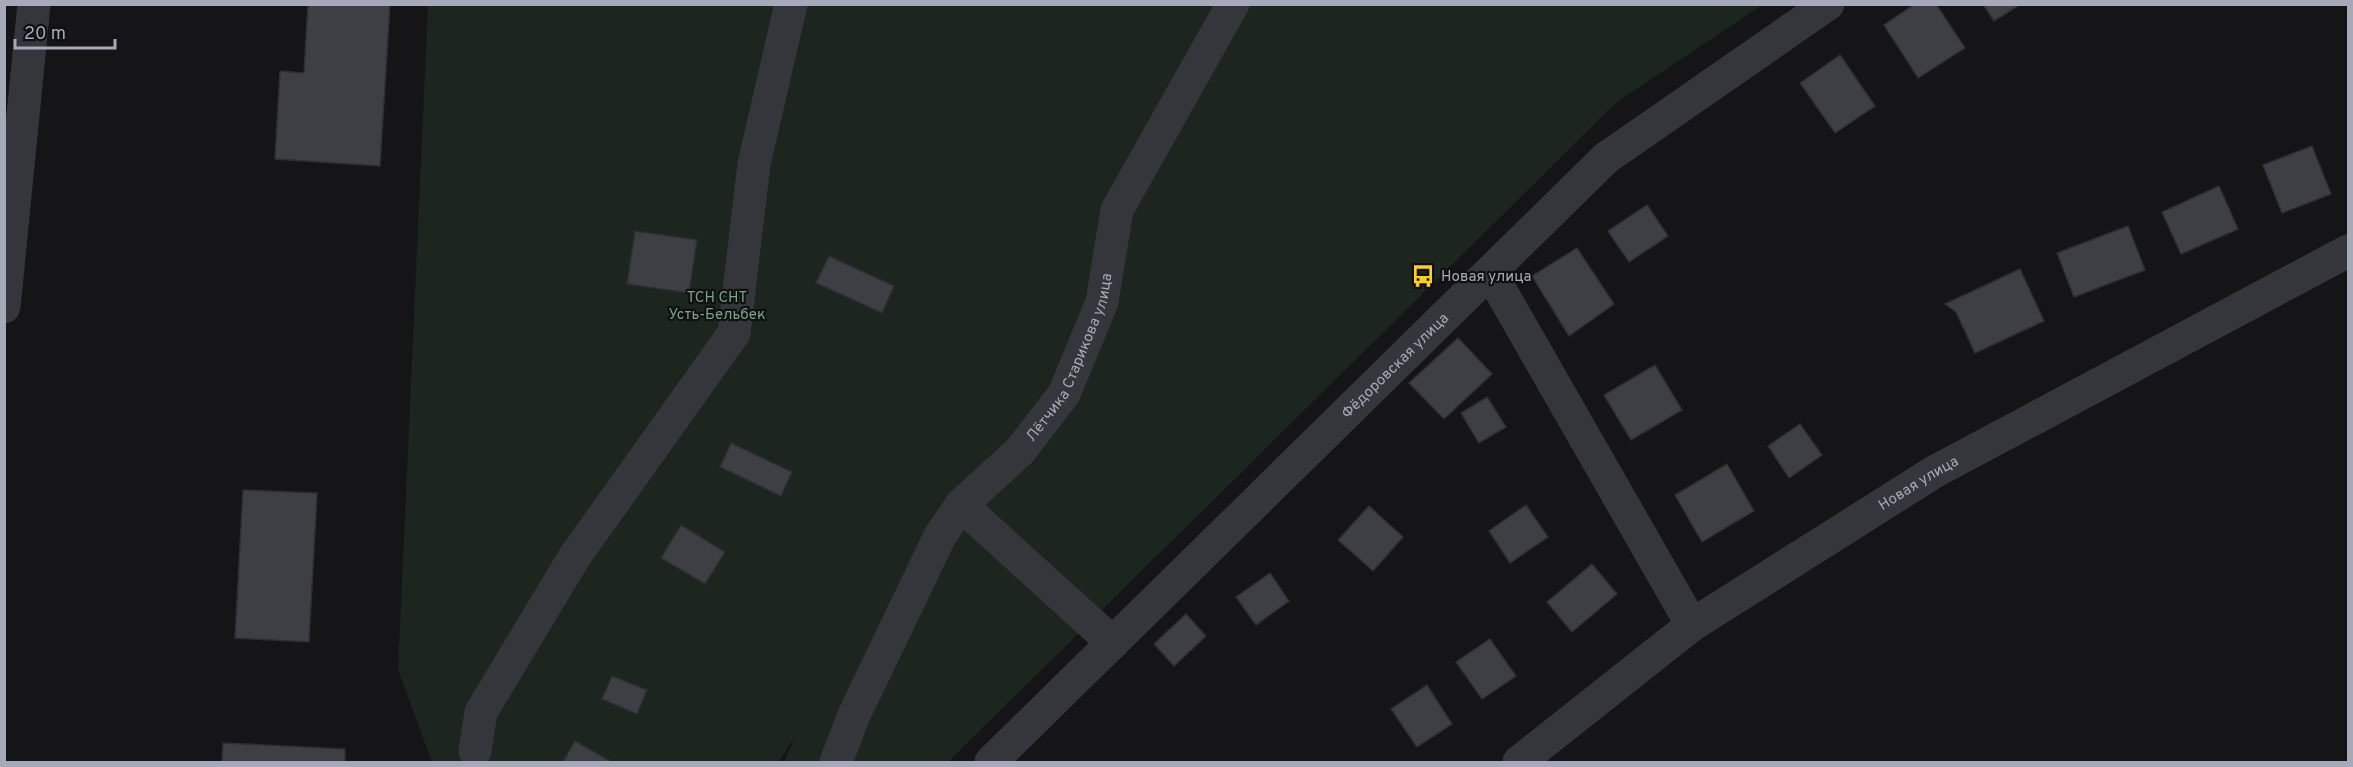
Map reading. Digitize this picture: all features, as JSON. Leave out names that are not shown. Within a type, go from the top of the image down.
[{"type":"street","points":[[4,306],[34,4]]},
{"type":"street","points":[[475,751],[481,712],[575,556],[734,333],[754,164],[791,4]]},
{"type":"street","name":"Лётчика Старикова улица","points":[[836,762],[854,715],[940,536],[961,505],[1020,451],[1064,394],[1102,302],[1117,210],[1233,4]]},
{"type":"street","name":"Фёдоровская улица","points":[[991,762],[1606,158],[1828,4]]},
{"type":"street","name":"Новая улица","points":[[1519,762],[1692,625],[1934,472],[2349,251]]},
{"type":"street","points":[[1490,272],[1692,625]]},
{"type":"street","points":[[961,505],[1113,643]]},
{"type":"green space","name":"ТСН СНТ Усть-Бельбек","points":[[428,5],[1762,5],[1617,102],[948,762],[784,762],[795,737],[778,762],[432,762],[398,670]]},
{"type":"building","points":[[308,4],[390,4],[380,166],[275,159],[280,71],[304,73]]},
{"type":"building","points":[[1915,4],[1936,4],[1965,48],[1918,78],[1884,25]]},
{"type":"building","points":[[1983,4],[2021,4],[1994,21]]},
{"type":"building","points":[[1840,55],[1875,106],[1835,133],[1800,83]]},
{"type":"building","points":[[2312,146],[2331,194],[2282,213],[2263,165]]},
{"type":"building","points":[[2219,186],[2238,229],[2181,254],[2162,212]]},
{"type":"building","points":[[1647,205],[1668,236],[1629,262],[1608,231]]},
{"type":"building","points":[[2128,226],[2145,270],[2074,297],[2057,253]]},
{"type":"building","points":[[635,231],[697,240],[689,293],[627,284]]},
{"type":"building","points":[[1577,248],[1614,304],[1569,336],[1532,276]]},
{"type":"building","points":[[829,256],[894,286],[882,313],[816,283]]},
{"type":"building","points":[[2020,269],[2044,321],[1975,353],[1956,312],[1945,304]]},
{"type":"building","points":[[1458,338],[1492,374],[1444,419],[1409,383]]},
{"type":"building","points":[[1655,365],[1682,410],[1631,440],[1604,395]]},
{"type":"building","points":[[1487,397],[1506,427],[1479,443],[1461,413]]},
{"type":"building","points":[[1800,424],[1822,455],[1789,478],[1768,446]]},
{"type":"building","points":[[731,443],[792,472],[781,496],[720,467]]},
{"type":"building","points":[[1727,464],[1754,511],[1702,542],[1675,495]]},
{"type":"building","points":[[243,490],[317,493],[309,642],[235,638]]},
{"type":"building","points":[[1526,505],[1548,537],[1510,563],[1489,531]]},
{"type":"building","points":[[1369,506],[1403,537],[1373,571],[1338,540]]},
{"type":"building","points":[[681,525],[725,552],[705,584],[661,558]]},
{"type":"building","points":[[1592,564],[1617,594],[1572,632],[1547,602]]},
{"type":"building","points":[[1270,573],[1289,601],[1256,625],[1236,597]]},
{"type":"building","points":[[1186,614],[1206,636],[1174,666],[1154,644]]},
{"type":"building","points":[[1490,639],[1516,676],[1482,699],[1456,662]]},
{"type":"building","points":[[612,676],[647,690],[637,714],[602,699]]},
{"type":"building","points":[[1427,685],[1452,724],[1417,747],[1391,709]]},
{"type":"building","points":[[575,741],[610,761],[563,762]]},
{"type":"building","points":[[223,743],[345,749],[345,762],[222,762]]},
{"type":"place","name":"Новая улица","points":[[1423,276]]}]
